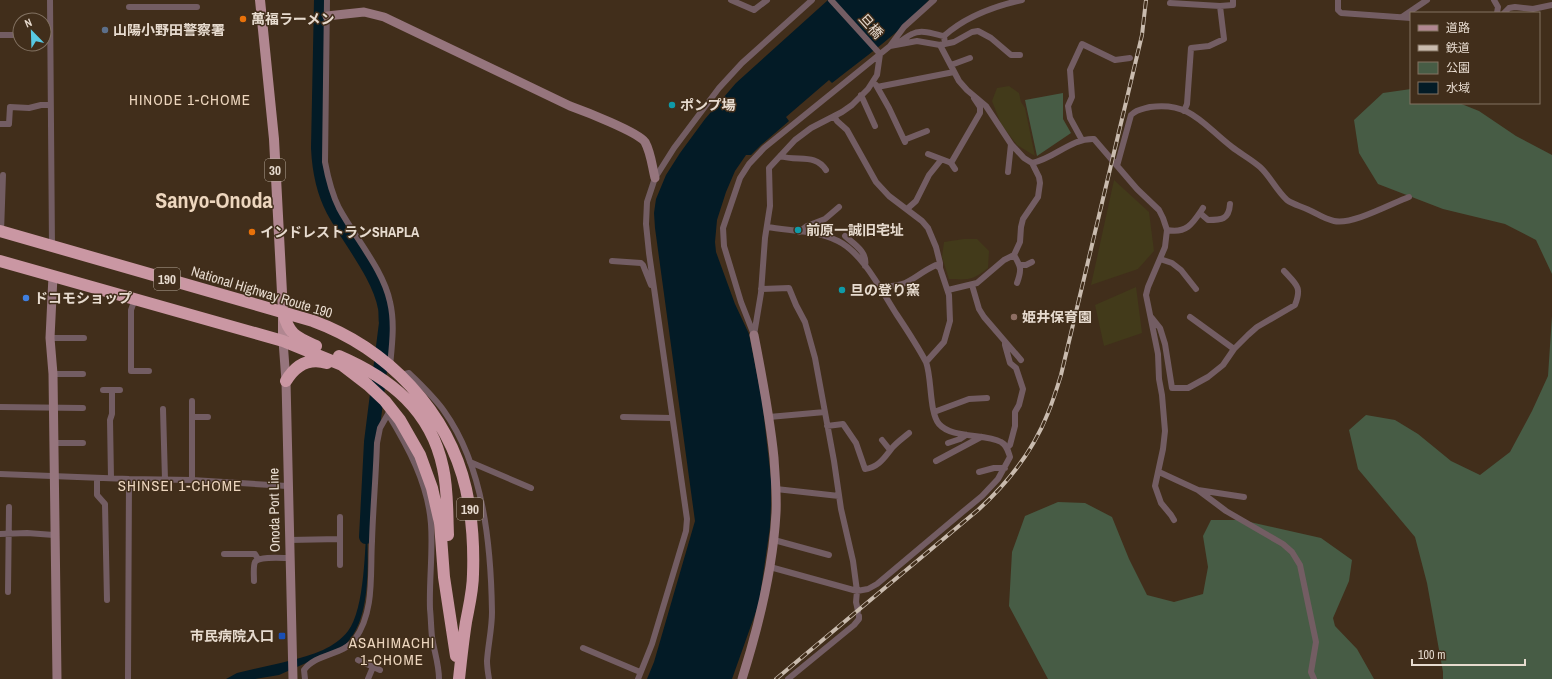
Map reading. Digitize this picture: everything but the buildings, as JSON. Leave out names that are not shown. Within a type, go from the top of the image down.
[{"type":"highway","name":"National Highway Route 190","points":[[1,231],[283,312],[326,326],[362,344],[401,375],[424,402],[442,429],[454,455],[466,488],[472,524],[473,575],[459,679]]},
{"type":"highway","name":"National Highway Route 190","points":[[0,261],[283,341],[342,365],[370,387],[400,420],[420,455],[432,488],[440,523],[444,577],[454,634],[459,679]]},
{"type":"highway","points":[[283,312],[287,327],[295,336],[344,358],[389,383],[406,398],[423,420],[435,441],[443,468],[447,499],[454,634]]},
{"type":"highway","points":[[286,381],[299,366],[312,360],[320,360],[329,363],[370,387]]},
{"type":"main road","name":"30","points":[[260,0],[274,139],[283,312],[283,341]]},
{"type":"street","points":[[49,12],[50,0]]},
{"type":"street","points":[[327,0],[325,162],[328,181],[339,207],[376,268],[384,284],[390,302],[393,326],[389,365]]},
{"type":"street","points":[[731,0],[754,10],[767,0]]},
{"type":"street","points":[[638,679],[652,644],[686,531],[687,519],[653,288],[646,224],[647,202],[655,178],[674,148],[719,88],[742,64],[812,0]]},
{"type":"street","name":"旦橋","points":[[831,0],[878,53]]},
{"type":"street","points":[[890,46],[904,27],[934,0]]},
{"type":"street","points":[[968,123],[975,114],[976,109],[967,90],[954,72],[943,44],[944,36],[961,23],[975,16],[1002,4],[1022,0]]},
{"type":"street","points":[[1170,3],[1220,6],[1234,5],[1233,0]]},
{"type":"street","points":[[1338,0],[1338,10],[1341,13],[1393,18],[1410,18]]},
{"type":"street","points":[[1402,17],[1426,0]]},
{"type":"street","points":[[1494,0],[1498,8],[1497,12]]},
{"type":"street","points":[[129,7],[172,3],[197,7]]},
{"type":"street","points":[[1505,12],[1509,8],[1516,7],[1533,9],[1552,5]]},
{"type":"street","points":[[1184,111],[1187,104],[1191,48],[1209,46],[1224,39],[1220,6]]},
{"type":"street","points":[[326,16],[364,12],[384,17],[570,106],[592,114],[635,135],[644,141],[649,150],[655,178]]},
{"type":"street","points":[[890,46],[917,41],[943,44],[954,42],[978,30],[991,38],[1011,55],[1020,55]]},
{"type":"street","points":[[742,679],[764,599],[770,567],[774,540],[776,489],[769,417],[754,335],[741,302],[724,246],[723,228],[740,178],[749,164],[764,148],[878,53],[905,40],[911,34],[919,32],[944,36]]},
{"type":"street","points":[[0,35],[12,35]]},
{"type":"street","points":[[1082,140],[1070,118],[1068,106],[1072,97],[1070,70],[1079,49],[1082,44],[1115,60],[1130,58]]},
{"type":"street","points":[[48,52],[52,246]]},
{"type":"street","points":[[878,53],[875,85],[889,108],[904,141],[927,131]]},
{"type":"street","points":[[951,65],[970,58]]},
{"type":"street","points":[[754,335],[761,293],[770,206],[769,168],[801,136],[852,105],[875,85],[954,72]]},
{"type":"street","points":[[948,290],[977,283],[1004,260],[1014,255],[1020,242],[1023,218],[1038,197],[1040,191],[1039,177],[1032,163],[1024,158],[1011,144],[986,106],[967,90]]},
{"type":"street","points":[[951,163],[980,113],[980,107],[973,94]]},
{"type":"street","points":[[862,95],[875,126]]},
{"type":"street","points":[[0,124],[9,124],[10,107],[29,108],[41,105],[50,105]]},
{"type":"street","points":[[1117,166],[1130,118],[1135,111],[1159,107],[1184,111],[1195,115],[1231,147],[1260,167],[1286,200],[1292,204],[1310,210],[1327,220],[1340,222],[1347,221],[1383,210],[1409,197]]},
{"type":"street","points":[[834,116],[837,121],[847,130],[876,182],[890,196],[919,217],[928,228],[936,247],[940,268],[948,290],[950,316],[948,332],[941,346],[926,362]]},
{"type":"street","points":[[1032,163],[1040,162],[1082,140],[1094,139],[1137,189],[1159,210],[1167,230],[1165,247],[1146,295],[1158,354],[1158,379],[1162,395],[1165,431],[1159,472],[1155,486],[1161,503],[1174,520]]},
{"type":"street","points":[[1008,172],[1011,144]]},
{"type":"street","points":[[928,154],[951,163],[955,170]]},
{"type":"street","points":[[780,156],[793,159],[814,159],[819,161],[826,170]]},
{"type":"street","points":[[907,209],[916,201],[929,175],[941,160]]},
{"type":"street","points":[[1,231],[3,175]]},
{"type":"street","points":[[1167,230],[1182,230],[1189,228],[1201,210],[1208,220],[1226,217],[1230,213],[1230,204]]},
{"type":"street","points":[[799,232],[807,226],[825,219],[839,207]]},
{"type":"street","points":[[767,227],[799,232],[813,232],[840,242],[855,254],[865,266],[926,362],[929,372],[934,412],[940,424],[945,428],[966,435],[1001,442],[1007,448],[1010,457],[998,479],[982,496],[889,575],[868,589],[857,590],[770,567]]},
{"type":"street","points":[[845,236],[863,253],[866,260],[865,266]]},
{"type":"street","points":[[1014,255],[1020,264],[1021,272],[1017,283]]},
{"type":"street","points":[[1160,259],[1172,263],[1181,270],[1196,289]]},
{"type":"street","points":[[612,261],[641,263],[653,288]]},
{"type":"street","points":[[1020,264],[1026,265],[1032,262]]},
{"type":"street","points":[[878,286],[892,287],[910,282],[927,269],[936,265],[940,268]]},
{"type":"street","points":[[1150,316],[1160,328],[1172,388],[1188,388],[1208,377],[1223,365],[1234,349],[1257,327],[1295,306],[1300,294],[1297,286],[1284,271]]},
{"type":"street","points":[[53,276],[50,338],[53,374],[52,408],[57,679]]},
{"type":"street","points":[[972,285],[979,309],[1021,360]]},
{"type":"street","points":[[761,289],[790,288],[796,306],[805,322],[815,358],[839,496],[853,561],[857,590],[856,602],[859,614],[859,619],[854,625],[788,679]]},
{"type":"street","points":[[135,299],[130,310],[131,371],[149,371]]},
{"type":"street","points":[[1190,317],[1234,349]]},
{"type":"street","points":[[50,338],[84,338]]},
{"type":"street","name":"Onoda Port Line","points":[[283,341],[286,381],[287,486],[293,675]]},
{"type":"street","points":[[1005,342],[1004,345],[1010,363],[1016,368],[1022,389],[1019,405],[1015,412],[1015,426],[1010,445],[1007,448]]},
{"type":"street","points":[[401,375],[409,373],[444,410],[454,425],[478,485],[487,536],[492,613],[487,661],[489,679]]},
{"type":"street","points":[[53,374],[83,374]]},
{"type":"street","points":[[103,390],[120,390]]},
{"type":"street","points":[[110,478],[110,420],[112,414],[112,390]]},
{"type":"street","points":[[934,412],[968,399],[987,398]]},
{"type":"street","points":[[192,401],[192,480]]},
{"type":"street","points":[[0,407],[84,408]]},
{"type":"street","points":[[305,679],[304,670],[306,666],[342,650],[356,639],[366,616],[370,602],[371,587],[377,443],[380,428],[388,407]]},
{"type":"street","points":[[388,407],[419,472],[429,507],[431,524],[430,608],[432,637],[438,661],[439,679]]},
{"type":"street","points":[[163,409],[165,480]]},
{"type":"street","points":[[769,417],[825,412]]},
{"type":"street","points":[[192,417],[208,417]]},
{"type":"street","points":[[623,417],[672,418]]},
{"type":"street","points":[[827,426],[843,424],[856,444],[865,469],[872,468],[879,464],[890,450],[909,433]]},
{"type":"street","points":[[948,443],[960,439],[966,435]]},
{"type":"street","points":[[936,461],[981,437]]},
{"type":"street","points":[[882,440],[890,450]]},
{"type":"street","points":[[53,443],[83,443]]},
{"type":"street","points":[[470,462],[531,488]]},
{"type":"street","points":[[979,472],[994,468],[1005,468]]},
{"type":"street","points":[[1159,472],[1198,490],[1226,511],[1283,544],[1292,552],[1300,565],[1316,642],[1311,672],[1314,679]]},
{"type":"street","points":[[0,474],[192,480],[287,486]]},
{"type":"street","points":[[97,478],[98,495],[105,504],[107,600]]},
{"type":"street","points":[[128,679],[129,479]]},
{"type":"street","points":[[776,489],[839,496]]},
{"type":"street","points":[[1198,490],[1244,497]]},
{"type":"street","points":[[8,592],[9,507]]},
{"type":"street","points":[[340,517],[340,565]]},
{"type":"street","points":[[0,534],[54,535]]},
{"type":"street","points":[[289,540],[340,539]]},
{"type":"street","points":[[774,540],[830,555]]},
{"type":"street","points":[[224,554],[254,554],[258,559]]},
{"type":"street","points":[[254,581],[254,564],[258,559],[289,558]]},
{"type":"street","points":[[583,648],[640,672]]},
{"type":"street","points":[[358,660],[380,670]]},
{"type":"street","points":[[368,679],[373,667]]},
{"type":"green space","points":[[1410,89],[1410,104],[1462,104],[1479,111],[1516,136],[1552,155],[1552,274],[1536,240],[1505,224],[1443,209],[1378,184],[1359,153],[1354,120],[1383,93]]},
{"type":"green space","points":[[1063,93],[1063,119],[1071,133],[1037,156],[1025,100]]},
{"type":"green space","points":[[1552,316],[1552,679],[1443,679],[1427,583],[1415,537],[1358,469],[1349,430],[1366,415],[1395,420],[1418,434],[1451,461],[1480,475],[1510,452],[1532,411],[1548,376]]},
{"type":"green space","points":[[1058,502],[1085,503],[1112,517],[1129,559],[1147,595],[1174,602],[1203,594],[1208,567],[1203,536],[1211,520],[1241,520],[1321,538],[1352,560],[1349,581],[1333,618],[1335,626],[1357,649],[1374,679],[1048,679],[1009,606],[1012,552],[1025,516]]},
{"type":"sand","points":[[1009,86],[1019,93],[1021,102],[1025,108],[1035,156],[1017,145],[1001,124],[992,101],[997,88]]},
{"type":"sand","points":[[1114,180],[1149,212],[1154,251],[1138,269],[1091,285]]},
{"type":"sand","points":[[977,239],[989,251],[988,268],[974,277],[949,279],[942,257],[944,242]]},
{"type":"sand","points":[[1136,287],[1142,333],[1104,346],[1095,305]]},
{"type":"water","points":[[828,0],[929,0],[907,23],[882,44],[832,83],[829,80],[786,117],[789,121],[751,155],[746,155],[735,171],[726,192],[717,220],[715,242],[716,252],[735,304],[749,334],[762,400],[771,479],[770,527],[759,603],[732,679],[647,679],[654,662],[695,521],[655,228],[654,213],[656,199],[666,175],[680,153],[705,119],[736,83]]},
{"type":"water","points":[[367,517],[368,568],[364,603],[360,620],[354,634],[344,646],[279,675],[255,679],[226,679],[237,673],[313,654],[330,646],[346,634],[354,621],[361,593],[365,560]]},
{"type":"waterway","points":[[321,0],[318,148],[322,180],[333,210],[377,283],[385,310],[386,323],[371,442],[366,537]]},
{"type":"railway","points":[[776,679],[989,500],[1019,466],[1035,440],[1050,408],[1061,375],[1142,35],[1146,0]]},
{"type":"place","name":"萬福ラーメン","points":[[243,19]]},
{"type":"place","name":"山陽小野田警察署","points":[[105,30]]},
{"type":"place","name":"ポンプ場","points":[[672,105]]},
{"type":"place","name":"前原一誠旧宅址","points":[[798,230]]},
{"type":"place","name":"インドレストランSHAPLA","points":[[252,232]]},
{"type":"place","name":"旦の登り窯","points":[[842,290]]},
{"type":"place","name":"ドコモショップ","points":[[26,298]]},
{"type":"place","name":"姫井保育園","points":[[1014,317]]},
{"type":"place","name":"市民病院入口","points":[[282,636]]},
{"type":"district","name":"HINODE 1-CHOME","points":[[190,100]]},
{"type":"district","name":"Sanyo-Onoda","points":[[214,200]]},
{"type":"district","name":"SHINSEI 1-CHOME","points":[[180,486]]},
{"type":"district","name":"ASAHIMACHI 1-CHOME","points":[[392,652]]}]
